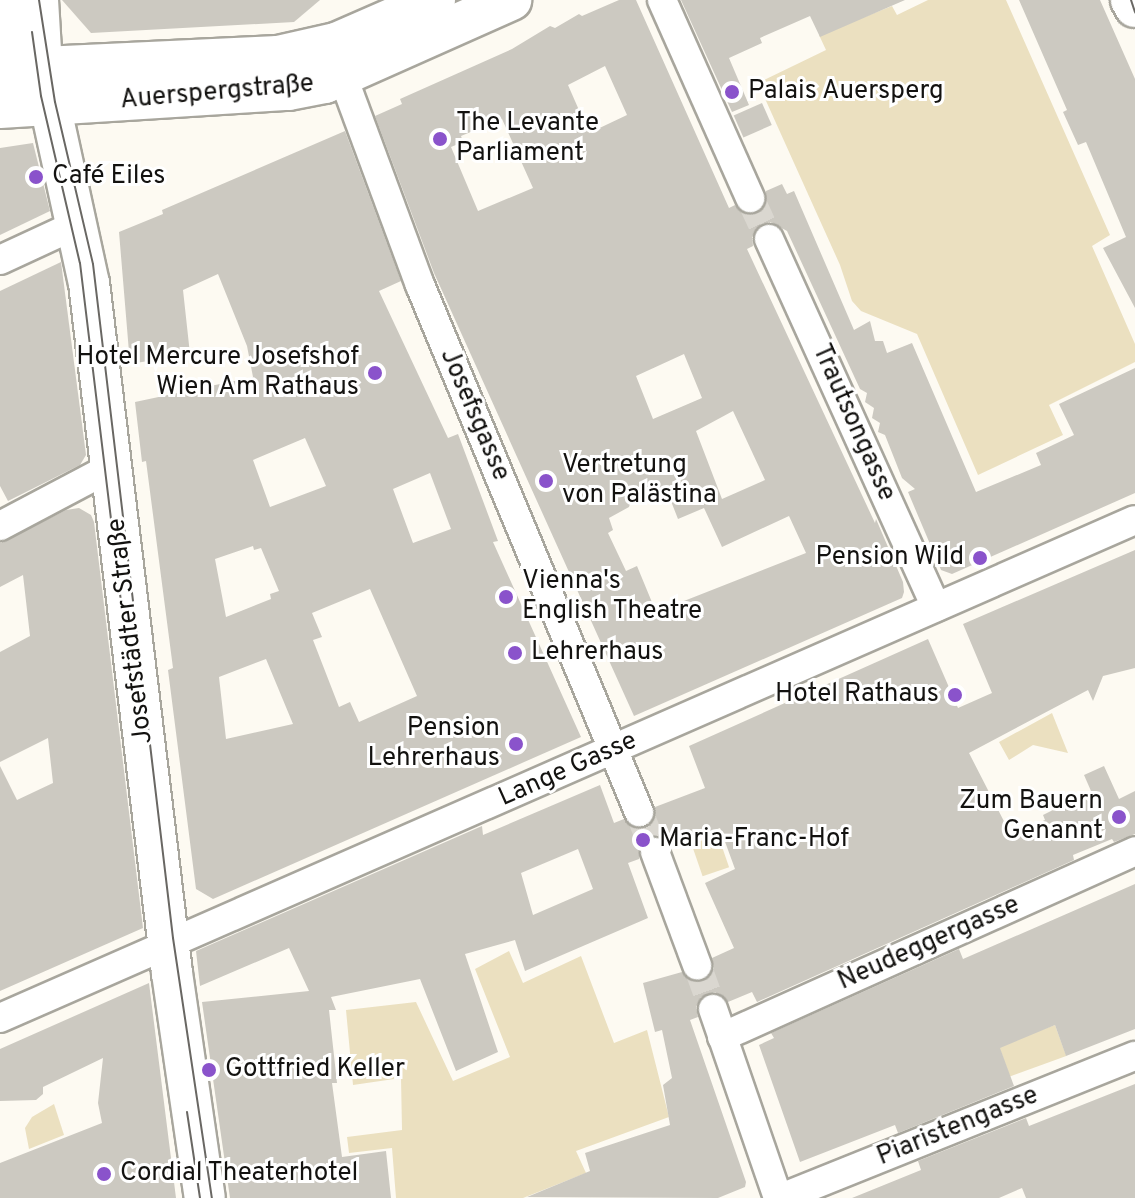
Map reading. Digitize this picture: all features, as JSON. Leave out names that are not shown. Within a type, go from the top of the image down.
[{"type":"street","points":[[4,0],[11,38],[46,87]]},
{"type":"street","name":"Josefstädter Straße","points":[[38,0],[46,87],[79,228],[112,467],[168,944],[205,1198]]},
{"type":"street","name":"Auerspergstraße","points":[[46,87],[278,56],[336,43],[435,0]]},
{"type":"street","name":"Auerspergstraße","points":[[46,87],[288,90],[343,77],[511,0]]},
{"type":"street","points":[[662,0],[750,198]]},
{"type":"street","points":[[1131,0],[1135,7]]},
{"type":"street","points":[[0,69],[46,87]]},
{"type":"street","name":"Josefsgasse","points":[[343,77],[420,285],[639,812]]},
{"type":"street","points":[[0,108],[46,87]]},
{"type":"street","points":[[0,260],[65,230],[79,228]]},
{"type":"street","name":"Trautsongasse","points":[[769,239],[936,607]]},
{"type":"street","points":[[0,526],[112,467]]},
{"type":"street","name":"Lange Gasse","points":[[0,1018],[1135,520]]},
{"type":"street","name":"Neudeggergasse","points":[[722,1037],[1135,851]]},
{"type":"street","points":[[655,852],[697,965]]},
{"type":"street","points":[[713,1009],[780,1198]]},
{"type":"street","name":"Piaristengasse","points":[[780,1198],[1135,1056]]},
{"type":"shaded area","points":[[928,0],[1006,0],[1110,235],[1092,246],[1135,344],[1135,362],[1049,405],[1063,435],[978,475],[917,334],[861,311],[852,301],[840,265],[758,83],[826,50],[819,35],[892,6],[897,15]]},
{"type":"shaded area","points":[[1052,713],[1068,753],[1033,745],[1009,760],[999,742]]},
{"type":"shaded area","points":[[718,835],[729,867],[703,876],[692,844]]},
{"type":"shaded area","points":[[509,951],[523,983],[581,956],[614,1043],[647,1030],[669,1117],[576,1151],[586,1173],[523,1198],[396,1198],[392,1148],[349,1153],[347,1137],[402,1130],[401,1078],[353,1085],[346,1010],[416,1002],[453,1081],[510,1057],[475,969]]},
{"type":"shaded area","points":[[1055,1025],[1066,1056],[1010,1077],[999,1046]]},
{"type":"shaded area","points":[[54,1104],[64,1135],[29,1149],[25,1128],[32,1117]]},
{"type":"building","points":[[62,0],[320,0],[294,22],[91,33]]},
{"type":"building","points":[[619,0],[636,0],[729,208],[735,205],[741,212],[756,214],[764,207],[766,191],[782,184],[787,194],[794,191],[854,330],[870,321],[875,341],[883,341],[887,353],[912,343],[976,492],[1041,465],[1036,453],[1074,435],[1059,404],[1135,368],[1135,493],[952,574],[941,570],[908,492],[915,489],[902,478],[885,435],[878,432],[880,423],[872,418],[874,408],[865,402],[867,393],[860,389],[787,231],[771,222],[761,224],[752,237],[753,246],[747,249],[875,523],[876,519],[903,582],[904,592],[902,598],[634,716],[434,273],[375,116],[402,104],[400,99],[512,49],[550,26],[555,28],[579,14],[582,16]],"holes":[[[605,66],[627,115],[589,133],[568,85]],[[502,119],[533,188],[478,211],[451,147],[463,142],[461,136]],[[684,354],[702,398],[653,419],[636,376]],[[733,411],[765,480],[722,499],[696,431]],[[665,486],[678,519],[704,508],[722,547],[789,516],[806,553],[656,612],[637,566],[626,571],[608,533],[613,530],[609,518],[629,507],[631,501]]]},
{"type":"building","name":"Palais Auersperg","points":[[681,0],[905,0],[820,37],[810,16],[760,38],[762,43],[729,58],[749,105],[732,112]]},
{"type":"building","points":[[1019,0],[1100,0],[1135,79],[1135,308],[1103,248],[1126,237],[1086,142],[1078,145],[1063,112],[1067,110]]},
{"type":"building","points":[[762,103],[772,125],[743,138],[734,116]]},
{"type":"building","points":[[345,131],[401,281],[379,291],[448,438],[458,434],[498,541],[493,542],[581,737],[213,899],[196,889],[168,670],[173,668],[146,461],[142,462],[135,402],[253,377],[247,346],[218,274],[183,290],[190,354],[130,364],[119,232],[163,214],[162,210]],"holes":[[[305,438],[326,486],[270,507],[253,460]],[[430,473],[451,529],[413,543],[393,489]],[[253,546],[254,550],[261,548],[279,591],[270,594],[271,599],[226,617],[215,559]],[[370,589],[417,696],[359,722],[350,702],[339,707],[313,640],[322,637],[312,613]],[[266,659],[293,724],[226,739],[219,677]]]},
{"type":"building","points":[[33,143],[50,211],[0,235],[0,148]]},
{"type":"building","points":[[61,262],[86,455],[80,465],[8,501],[0,486],[0,291]]},
{"type":"building","points":[[79,508],[91,515],[94,522],[143,928],[0,991],[0,766],[17,800],[53,783],[48,738],[0,762],[0,652],[30,636],[23,575],[0,587],[0,543],[66,510]]},
{"type":"building","points":[[1135,550],[1135,668],[1103,676],[1093,701],[1088,690],[969,753],[1011,835],[1045,820],[1043,815],[1091,791],[1084,775],[1104,766],[1119,799],[1135,791],[1135,834],[1114,842],[1112,839],[1073,855],[1074,860],[757,1002],[752,992],[728,1002],[715,992],[701,997],[696,1007],[698,1017],[690,1020],[746,1182],[745,1187],[718,1198],[527,1197],[590,1171],[585,1153],[670,1125],[663,1085],[672,1078],[662,1030],[655,1032],[643,983],[682,972],[693,982],[704,981],[714,969],[712,958],[734,948],[705,883],[735,869],[720,828],[671,846],[657,835],[641,842],[639,859],[628,863],[648,918],[525,971],[515,940],[465,954],[498,1052],[456,1071],[420,979],[331,997],[336,1010],[329,1010],[337,1083],[332,1083],[342,1157],[386,1151],[391,1198],[230,1198],[202,1002],[309,991],[289,948],[200,986],[196,951],[482,826],[483,835],[600,785],[614,823],[624,819],[636,829],[646,827],[653,822],[655,807],[705,788],[689,746],[928,639],[958,708],[992,693],[963,624]],"holes":[[[578,849],[593,889],[533,915],[521,873]]]},
{"type":"building","points":[[1135,884],[1135,1029],[1066,1056],[1055,1025],[1000,1048],[1014,1086],[898,1133],[895,1125],[800,1162],[759,1045],[774,1038],[771,1033],[959,949],[963,959]]},
{"type":"building","points":[[149,983],[176,1198],[0,1198],[0,1163],[102,1123],[98,1103],[103,1058],[43,1087],[43,1094],[36,1100],[0,1101],[0,1049]]},
{"type":"building","points":[[1135,1084],[1135,1198],[1026,1198],[1022,1188],[999,1198],[852,1198],[921,1170],[918,1161],[1026,1118],[1029,1126]]},
{"type":"tunnel","points":[[750,198],[769,239]]},
{"type":"tunnel","points":[[639,812],[655,852]]},
{"type":"tunnel","points":[[697,965],[713,1009]]},
{"type":"tram line","points":[[39,0],[55,102],[93,264],[173,938],[212,1198]]},
{"type":"tram line","points":[[1131,0],[1135,12]]},
{"type":"tram line","points":[[32,32],[41,96],[80,263],[126,644]]},
{"type":"tram line","points":[[187,1112],[200,1198]]},
{"type":"place","name":"Palais Auersperg","points":[[732,92]]},
{"type":"place","name":"The Levante Parliament","points":[[440,139]]},
{"type":"place","name":"Café Eiles","points":[[36,177]]},
{"type":"place","name":"Hotel Mercure Josefshof Wien Am Rathaus","points":[[375,373]]},
{"type":"place","name":"Vertretung von Palästina","points":[[546,481]]},
{"type":"place","name":"Pension Wild","points":[[980,558]]},
{"type":"place","name":"Vienna's English Theatre","points":[[506,597]]},
{"type":"place","name":"Lehrerhaus","points":[[515,653]]},
{"type":"place","name":"Hotel Rathaus","points":[[955,695]]},
{"type":"place","name":"Pension Lehrerhaus","points":[[516,744]]},
{"type":"place","name":"Zum Bauern Genannt","points":[[1119,817]]},
{"type":"place","name":"Maria-Franc-Hof","points":[[643,840]]},
{"type":"place","name":"Gottfried Keller","points":[[209,1070]]},
{"type":"place","name":"Cordial Theaterhotel","points":[[104,1174]]}]
